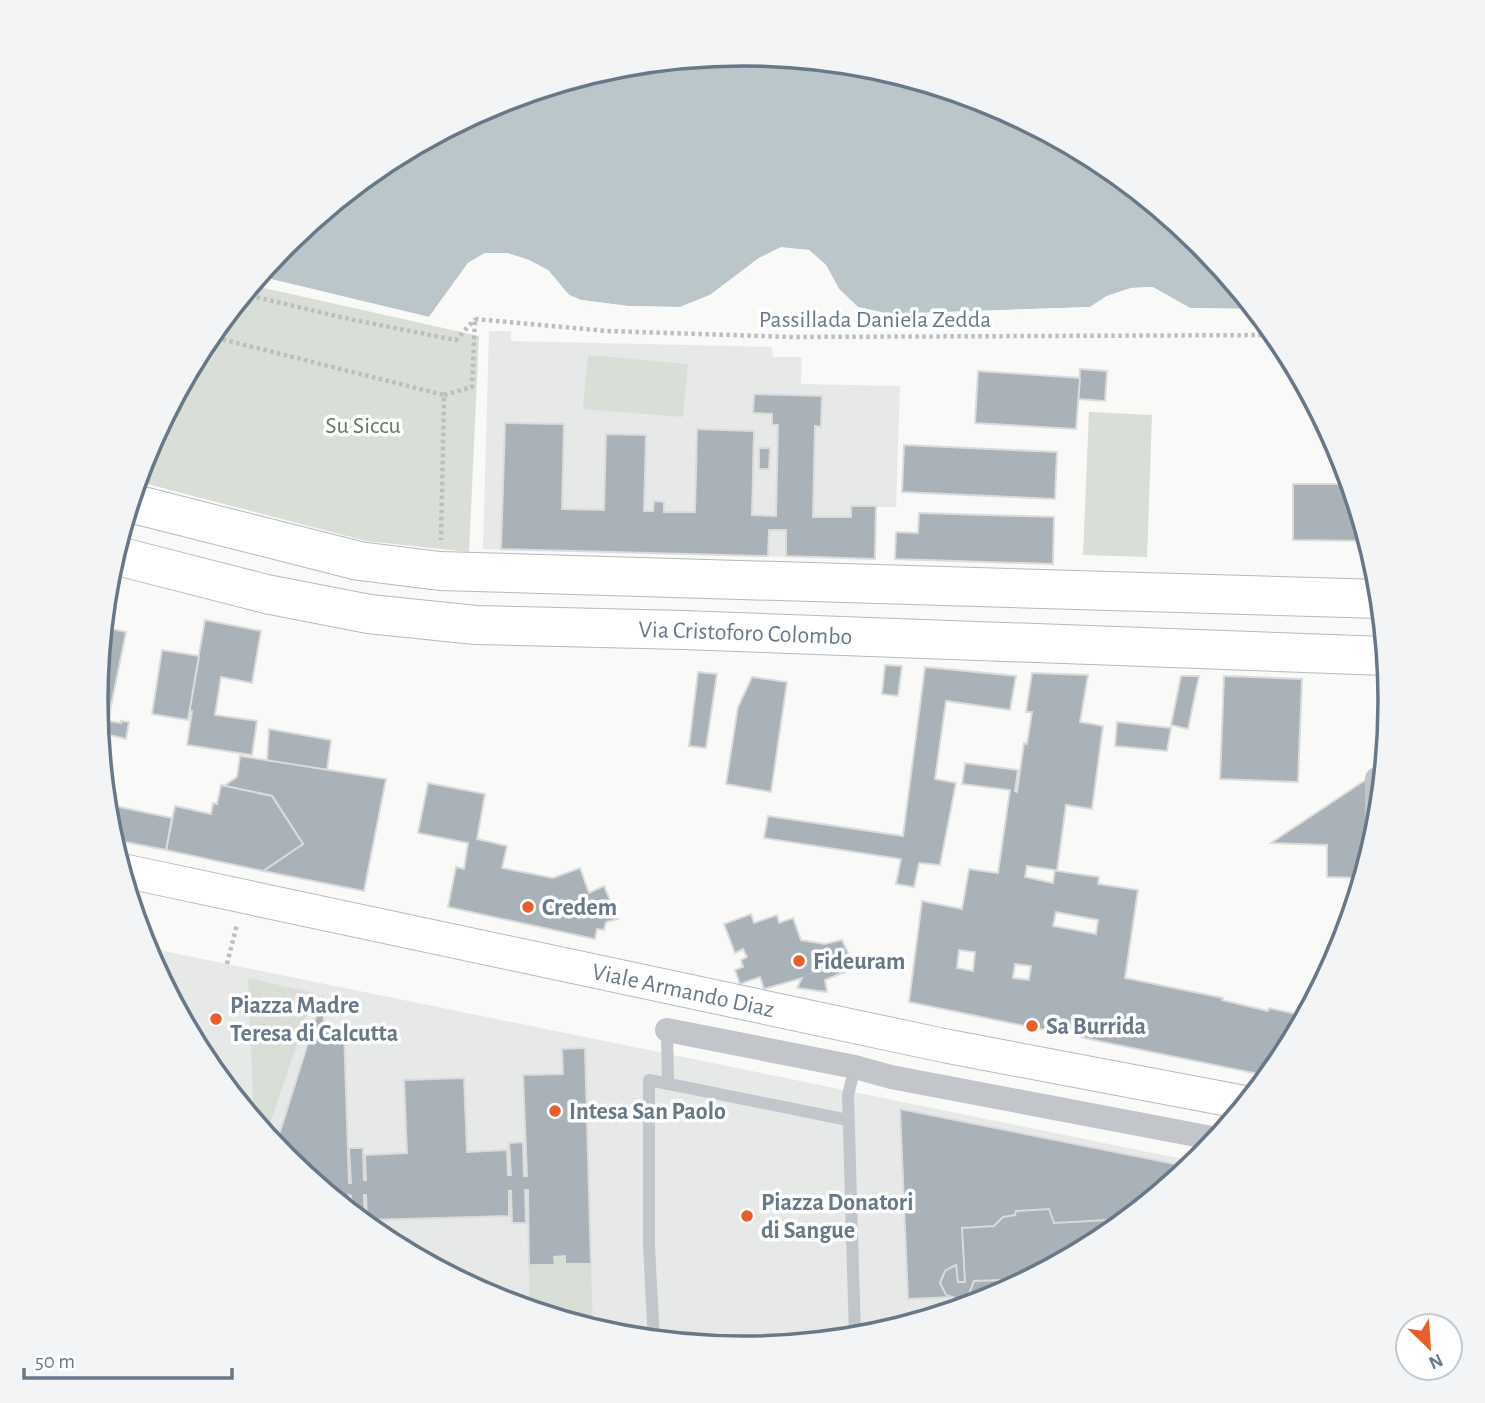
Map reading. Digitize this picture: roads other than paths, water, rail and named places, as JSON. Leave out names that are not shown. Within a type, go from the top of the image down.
[{"type":"main road","points":[[139,505],[359,561],[440,571],[1369,600]]},
{"type":"main road","name":"Via Cristoforo Colombo","points":[[124,558],[265,594],[369,614],[476,625],[1376,656]]},
{"type":"main road","name":"Viale Armando Diaz","points":[[131,872],[946,1046],[1236,1100]]},
{"type":"street","name":"Viale Armando Diaz","points":[[667,1030],[855,1067],[891,1077],[1205,1137]]},
{"type":"lane","points":[[667,1030],[667,1084]]},
{"type":"lane","points":[[855,1067],[848,1095],[855,1326]]},
{"type":"lane","points":[[653,1330],[649,1247],[649,1080],[848,1120]]},
{"type":"place","name":"Credem","points":[[528,907]]},
{"type":"place","name":"Fideuram","points":[[799,961]]},
{"type":"place","name":"Piazza Madre Teresa di Calcutta","points":[[216,1019]]},
{"type":"place","name":"Sa Burrida","points":[[1032,1026]]},
{"type":"place","name":"Intesa San Paolo","points":[[555,1111]]},
{"type":"place","name":"Piazza Donatori di Sangue","points":[[747,1216]]},
{"type":"park label","name":"Su Siccu","points":[[363,425]]}]
